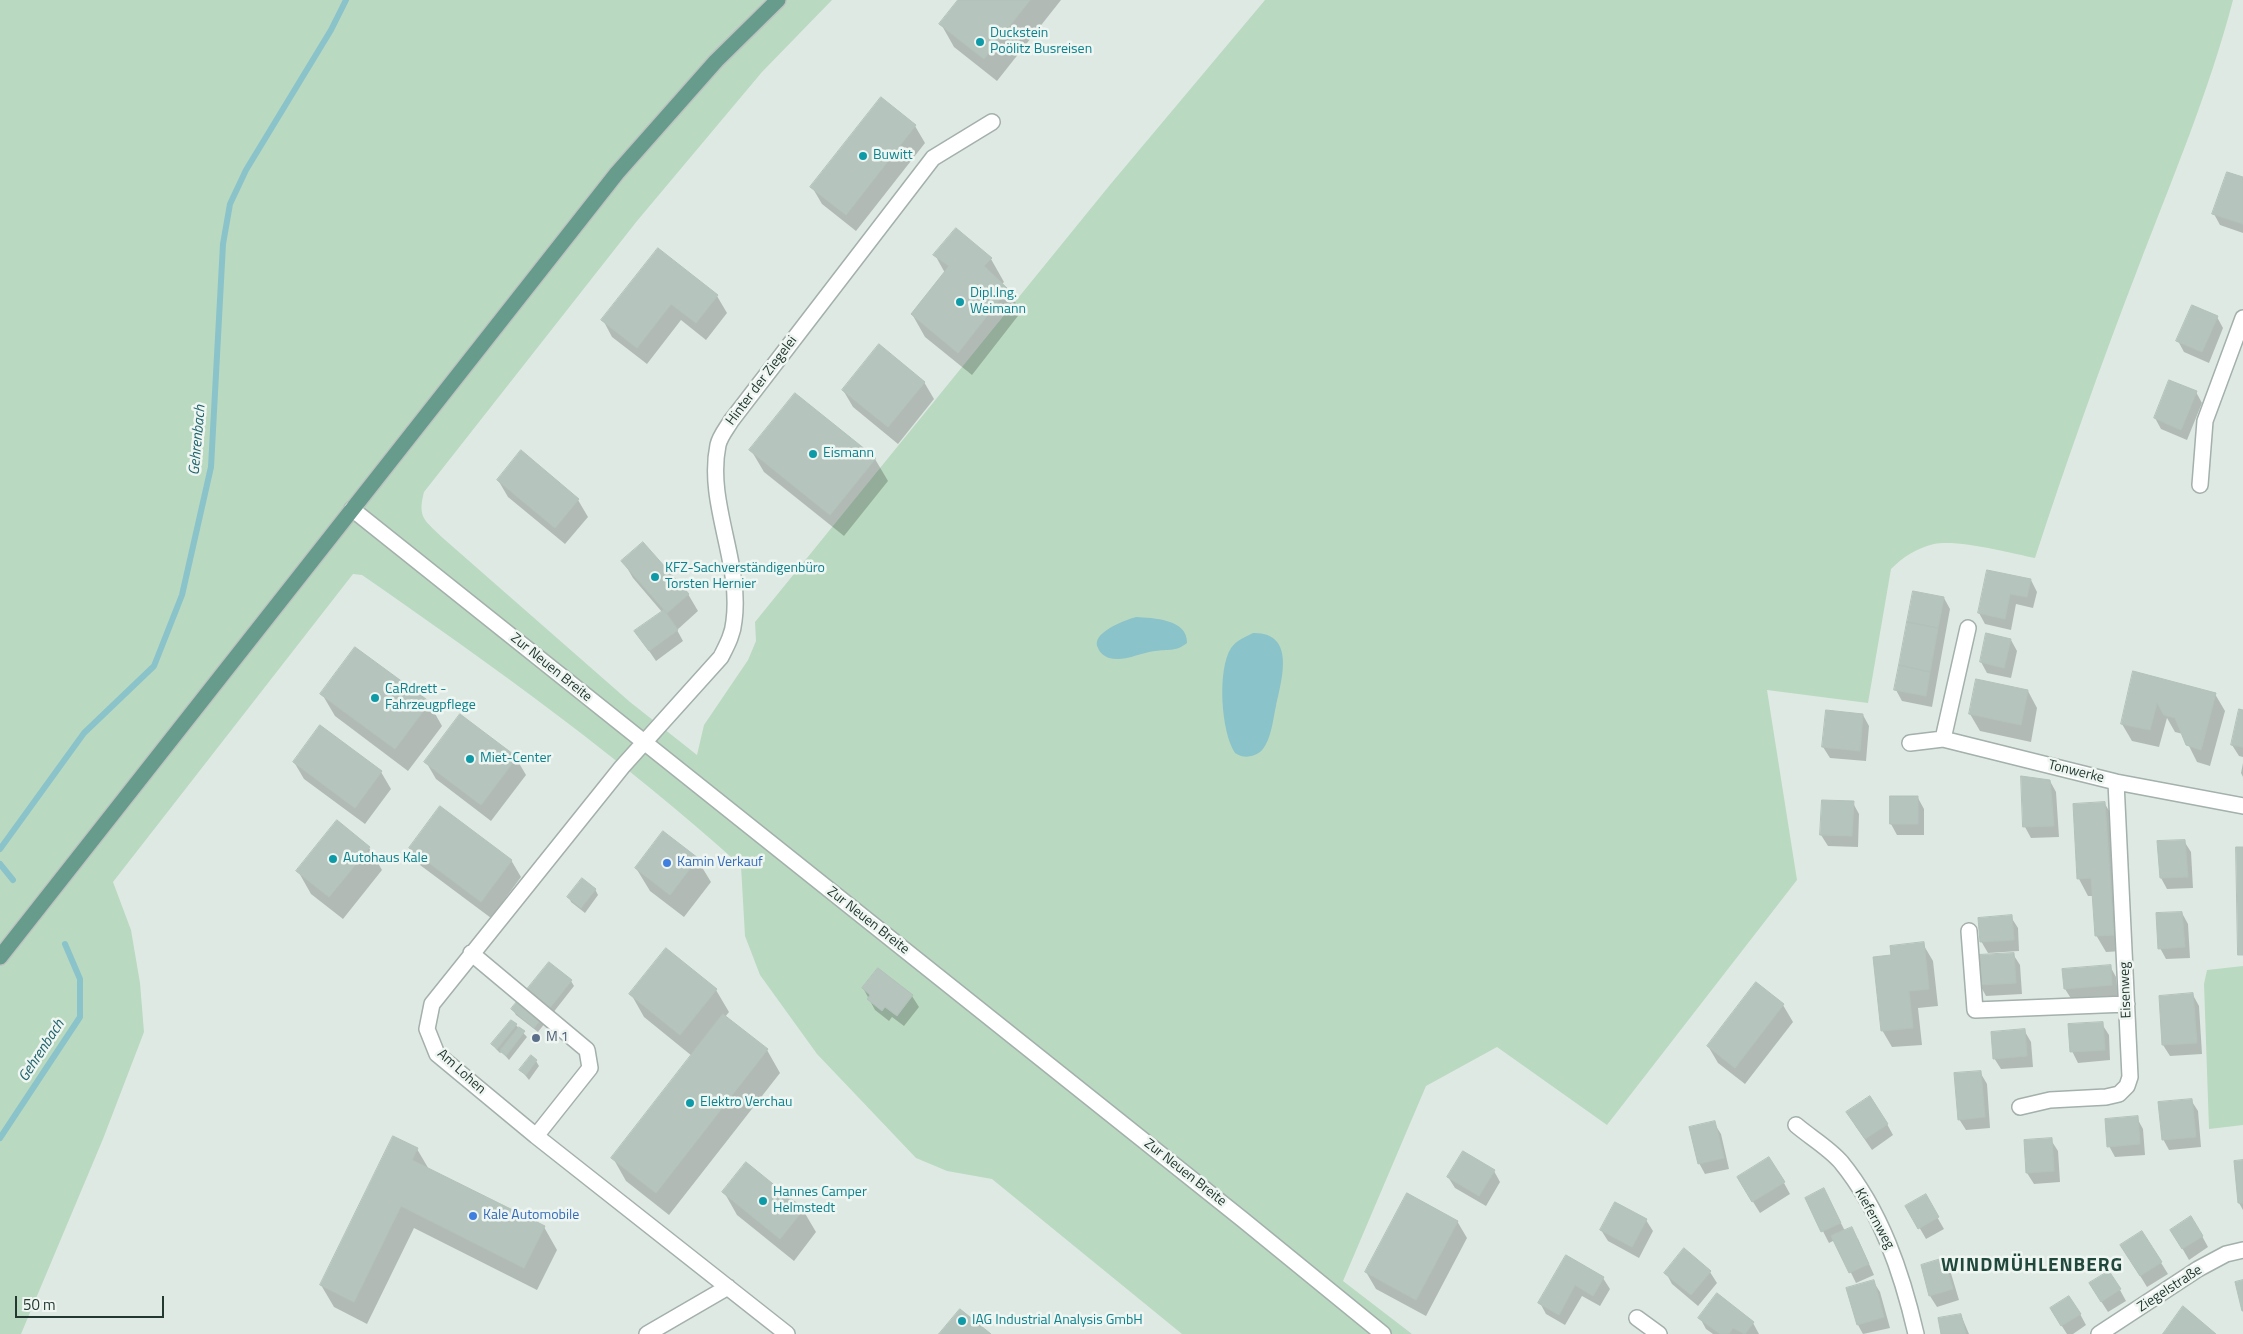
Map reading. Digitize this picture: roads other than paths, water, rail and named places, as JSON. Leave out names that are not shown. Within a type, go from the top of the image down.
[{"type":"main road","points":[[0,957],[644,140],[716,61],[778,0]]},
{"type":"street","name":"Hinter der Ziegelei","points":[[644,743],[721,657],[730,640],[734,621],[735,598],[715,470],[719,442],[731,421],[933,158],[992,122]]},
{"type":"street","points":[[2200,485],[2205,421],[2243,318]]},
{"type":"street","name":"Zur Neuen Breite","points":[[352,509],[1242,1218],[1382,1334]]},
{"type":"street","points":[[1943,740],[1968,628]]},
{"type":"street","name":"Tonwerke","points":[[1910,743],[1943,740],[2116,782],[2243,806]]},
{"type":"street","name":"Am Lohen","points":[[644,743],[622,767],[432,1004],[427,1029],[436,1054],[536,1136],[787,1334]]},
{"type":"street","name":"Eisenweg","points":[[2020,1107],[2050,1100],[2106,1097],[2119,1094],[2127,1086],[2130,1077],[2116,782]]},
{"type":"street","points":[[1969,931],[1976,1010],[2127,1004]]},
{"type":"street","points":[[471,954],[587,1050],[590,1068],[536,1136]]},
{"type":"street","name":"Kiefernweg","points":[[1796,1125],[1840,1161],[1870,1206],[1892,1249],[1907,1294],[1916,1334]]},
{"type":"street","name":"Ziegelstraße","points":[[2100,1334],[2198,1269],[2226,1254],[2243,1250]]},
{"type":"street","points":[[647,1334],[728,1287]]},
{"type":"street","points":[[1637,1318],[1659,1334]]},
{"type":"water","points":[[1136,617],[1160,619],[1176,624],[1186,635],[1187,643],[1175,649],[1149,652],[1121,659],[1109,658],[1102,654],[1098,648],[1097,642],[1099,637],[1110,628]]},
{"type":"water","points":[[1253,633],[1267,635],[1276,640],[1281,649],[1283,671],[1273,724],[1267,743],[1257,754],[1244,756],[1235,753],[1226,731],[1222,685],[1227,658],[1231,648],[1238,641]]},
{"type":"waterway","name":"Gehrenbach","points":[[0,849],[84,733],[154,666],[182,595],[211,467],[223,244],[230,204],[246,170],[331,30],[346,0]]},
{"type":"waterway","name":"Gehrenbach","points":[[0,864],[13,880]]},
{"type":"waterway","name":"Gehrenbach","points":[[0,1138],[80,1017],[80,979],[65,944]]},
{"type":"place","name":"Duckstein Poölitz Busreisen","points":[[980,42]]},
{"type":"place","name":"Buwitt","points":[[863,156]]},
{"type":"place","name":"Dipl.Ing. Weimann","points":[[960,302]]},
{"type":"place","name":"Eismann","points":[[813,454]]},
{"type":"place","name":"KFZ-Sachverständigenbüro Torsten Hernier","points":[[655,577]]},
{"type":"place","name":"CaRdrett - Fahrzeugpflege","points":[[375,698]]},
{"type":"place","name":"Miet-Center","points":[[470,759]]},
{"type":"place","name":"Autohaus Kale","points":[[333,859]]},
{"type":"place","name":"Kamin Verkauf","points":[[667,863]]},
{"type":"place","name":"M 1","points":[[536,1038]]},
{"type":"place","name":"Elektro Verchau","points":[[690,1103]]},
{"type":"place","name":"Hannes Camper Helmstedt","points":[[763,1201]]},
{"type":"place","name":"Kale Automobile","points":[[473,1216]]},
{"type":"place","name":"IAG Industrial Analysis GmbH","points":[[962,1321]]},
{"type":"district","name":"WINDMÜHLENBERG","points":[[2032,1266]]}]
